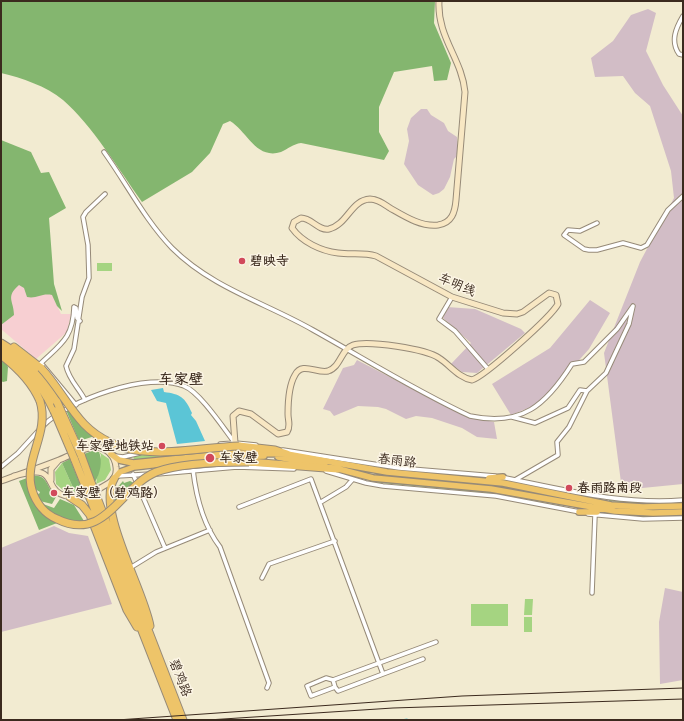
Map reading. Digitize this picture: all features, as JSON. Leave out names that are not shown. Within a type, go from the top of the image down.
[{"type":"highway","points":[[1,340],[19,350],[40,366],[83,423],[101,437],[119,446],[138,452],[159,453],[237,444],[275,450],[287,454]]},
{"type":"highway","points":[[1,343],[30,366],[44,381],[58,402],[77,456],[151,645]]},
{"type":"highway","points":[[1,350],[18,361],[32,375],[44,392],[77,456]]},
{"type":"highway","points":[[1,355],[15,366],[28,380],[40,401],[43,426],[31,466],[31,485],[36,498],[43,509],[54,518],[68,523],[85,524],[101,519],[112,511],[142,480],[162,470],[218,463],[249,462],[338,469]]},
{"type":"highway","points":[[115,478],[110,489],[110,507],[120,541],[148,612],[151,645]]},
{"type":"highway","points":[[70,497],[78,502],[87,511],[127,610],[151,645]]},
{"type":"highway","name":"碧鸡路","points":[[151,645],[177,720]]},
{"type":"highway","name":"碧鸡路","points":[[151,645],[184,720]]},
{"type":"main road","name":"车明线","points":[[346,350],[357,344],[376,343],[428,353],[439,358],[468,380],[475,379],[554,311],[558,304],[556,295],[552,293],[546,294],[523,312],[517,314],[496,311],[452,297],[376,256],[338,253],[312,245],[297,234],[292,225],[296,220],[304,218],[321,228],[329,229],[338,224],[357,204],[370,199],[379,201],[421,223],[443,224],[452,217],[456,200],[465,92],[463,80],[440,26],[438,14],[439,1]]},
{"type":"main road","points":[[237,444],[232,421],[233,416],[240,411],[251,414],[278,434],[287,432],[290,426],[288,412],[295,375],[303,369],[328,371],[335,367],[346,350]]},
{"type":"main road","points":[[1,482],[14,476],[92,447],[102,448],[111,454],[116,466],[115,478],[104,486],[79,496],[70,497],[57,492],[46,475],[41,473],[14,476]]},
{"type":"main road","name":"春雨路","points":[[111,454],[119,460],[132,463],[234,453],[287,454],[403,474],[473,479],[519,486],[612,505],[643,507],[683,506]]},
{"type":"main road","name":"春雨路","points":[[115,478],[124,470],[134,467],[237,456],[288,458],[373,478],[399,482],[491,489],[615,511],[653,513],[683,512]]},
{"type":"main road","points":[[52,484],[50,472],[58,460]]},
{"type":"main road","points":[[341,460],[364,468]]},
{"type":"main road","points":[[473,479],[503,477]]},
{"type":"main road","points":[[579,512],[615,511]]},
{"type":"street","points":[[683,16],[678,24],[674,42],[679,54],[683,55]]},
{"type":"street","points":[[104,152],[153,226],[172,248],[189,264],[221,285],[312,329],[346,350],[470,416],[494,419],[512,417],[533,408],[548,397],[572,364],[584,362],[618,328],[633,306],[629,324],[606,373],[587,392],[569,426],[557,442],[558,455],[515,480]]},
{"type":"street","points":[[85,400],[79,388],[72,382],[66,366],[74,349],[80,321],[82,297],[88,278],[90,265],[83,218],[86,212],[106,194]]},
{"type":"street","points":[[597,223],[580,232],[568,230],[564,235],[589,250],[623,243],[641,248],[647,245],[673,205],[683,196]]},
{"type":"street","points":[[452,297],[439,319],[455,331],[488,369]]},
{"type":"street","points":[[76,405],[40,366],[68,336],[74,320],[74,307],[76,308],[77,318],[80,321]]},
{"type":"street","points":[[2,465],[49,420],[85,400],[137,383],[155,380],[186,386],[200,400],[237,444]]},
{"type":"street","points":[[512,417],[535,423],[568,408],[580,390],[587,392]]},
{"type":"street","points":[[111,454],[123,457],[153,451],[237,444]]},
{"type":"street","points":[[275,450],[296,451],[341,460],[399,468],[474,473],[503,477],[568,492],[617,500],[683,500]]},
{"type":"street","points":[[115,478],[133,474],[162,474],[193,470],[251,467],[286,469],[316,468],[366,483],[396,488],[496,496],[595,515],[643,519],[683,518]]},
{"type":"street","points":[[193,470],[195,489],[213,537],[220,547],[269,683],[267,688]]},
{"type":"street","points":[[133,474],[165,548]]},
{"type":"street","points":[[239,507],[311,479],[383,674]]},
{"type":"street","points":[[320,502],[346,487],[353,479]]},
{"type":"street","points":[[592,594],[595,515]]},
{"type":"street","points":[[130,568],[156,552],[210,530]]},
{"type":"street","points":[[262,578],[269,564],[335,542]]},
{"type":"street","points":[[335,687],[311,696],[307,686],[326,678],[333,680],[436,642]]},
{"type":"street","points":[[333,680],[338,691],[423,660]]},
{"type":"shaded area","points":[[648,9],[656,13],[646,51],[663,85],[683,116],[683,484],[622,490],[604,353],[640,262],[674,198],[671,171],[650,106],[635,93],[623,76],[595,77],[591,58],[613,41],[631,15]]},
{"type":"shaded area","points":[[421,109],[427,109],[431,115],[444,123],[448,131],[457,137],[458,150],[454,159],[450,177],[444,189],[433,195],[418,185],[404,164],[409,141],[407,129],[411,118]]},
{"type":"shaded area","points":[[1,237],[53,292],[61,314],[71,314],[67,332],[36,359],[1,329]]},
{"type":"shaded area","points":[[590,300],[610,313],[589,349],[547,396],[531,407],[511,415],[492,384],[550,348]]},
{"type":"shaded area","points":[[447,307],[475,309],[521,329],[525,333],[477,373],[462,372],[451,364],[471,343],[443,318]]},
{"type":"shaded area","points":[[357,360],[467,417],[494,422],[497,439],[477,437],[462,428],[432,418],[416,416],[406,419],[386,409],[378,407],[358,406],[334,416],[330,411],[323,409],[343,368],[354,365]]},
{"type":"shaded area","points":[[54,526],[69,533],[88,536],[112,604],[1,632],[1,548]]},
{"type":"shaded area","points":[[665,588],[683,592],[683,680],[660,684],[659,622]]},
{"type":"green space","points":[[1,1],[435,1],[434,23],[451,63],[447,80],[434,81],[432,66],[394,72],[379,107],[379,132],[389,151],[384,160],[301,143],[293,145],[281,152],[265,152],[252,143],[230,121],[223,124],[210,153],[192,172],[142,202],[115,162],[74,110],[56,95],[34,83],[1,73]]},
{"type":"green space","points":[[1,140],[31,152],[41,173],[49,172],[66,208],[49,218],[54,284],[62,311],[57,306],[52,295],[27,297],[24,288],[19,285],[11,296],[14,315],[1,325]]},
{"type":"green space","points":[[97,263],[112,263],[112,271],[97,271]]},
{"type":"green space","points":[[1,358],[5,361],[8,367],[7,381],[3,382],[1,381]]},
{"type":"green space","points":[[69,409],[95,436],[79,441],[66,410]]},
{"type":"green space","points":[[241,449],[137,461],[133,458],[137,454],[153,455],[207,450]]},
{"type":"green space","points":[[92,451],[99,452],[101,459],[100,471],[95,482],[84,454]]},
{"type":"green space","points":[[99,452],[109,459],[111,470],[105,480],[96,484],[101,455]]},
{"type":"green space","points":[[70,459],[82,489],[75,492],[62,463]]},
{"type":"green space","points":[[62,463],[75,492],[64,491],[56,484],[55,472]]},
{"type":"green space","points":[[33,476],[42,477],[47,483],[56,497],[52,504],[40,501],[37,493],[39,494],[40,492],[35,489]]},
{"type":"green space","points":[[27,478],[28,485],[57,523],[39,530],[19,481]]},
{"type":"green space","points":[[123,481],[124,483],[130,481],[134,483],[115,504],[115,490]]},
{"type":"green space","points":[[371,481],[489,492],[563,506],[564,508],[488,493]]},
{"type":"green space","points":[[60,499],[74,505],[84,521],[67,519],[56,515],[43,504],[54,508]]},
{"type":"green space","points":[[609,500],[645,502],[683,501],[683,503],[645,504]]},
{"type":"green space","points":[[683,514],[683,516],[646,518],[613,515]]},
{"type":"green space","points":[[525,599],[533,599],[532,615],[524,615]]},
{"type":"green space","points":[[471,604],[508,604],[508,626],[471,626]]},
{"type":"green space","points":[[524,617],[532,617],[532,632],[524,632]]},
{"type":"water","points":[[163,388],[164,392],[178,395],[187,403],[192,413],[191,415],[196,421],[205,441],[177,444],[166,403],[157,401],[151,390]]},
{"type":"waterway","points":[[401,720],[407,719]]},
{"type":"railway","points":[[117,720],[462,696],[683,688]]},
{"type":"railway","points":[[208,720],[393,708],[683,699]]},
{"type":"place","name":"碧映寺","points":[[242,261]]},
{"type":"place","name":"车家壁地铁站","points":[[162,446]]},
{"type":"place","name":"车家壁","points":[[210,458]]},
{"type":"place","name":"春雨路南段","points":[[569,488]]},
{"type":"place","name":"车家壁（碧鸡路）","points":[[54,493]]},
{"type":"district","name":"车家壁","points":[[181,380]]}]
